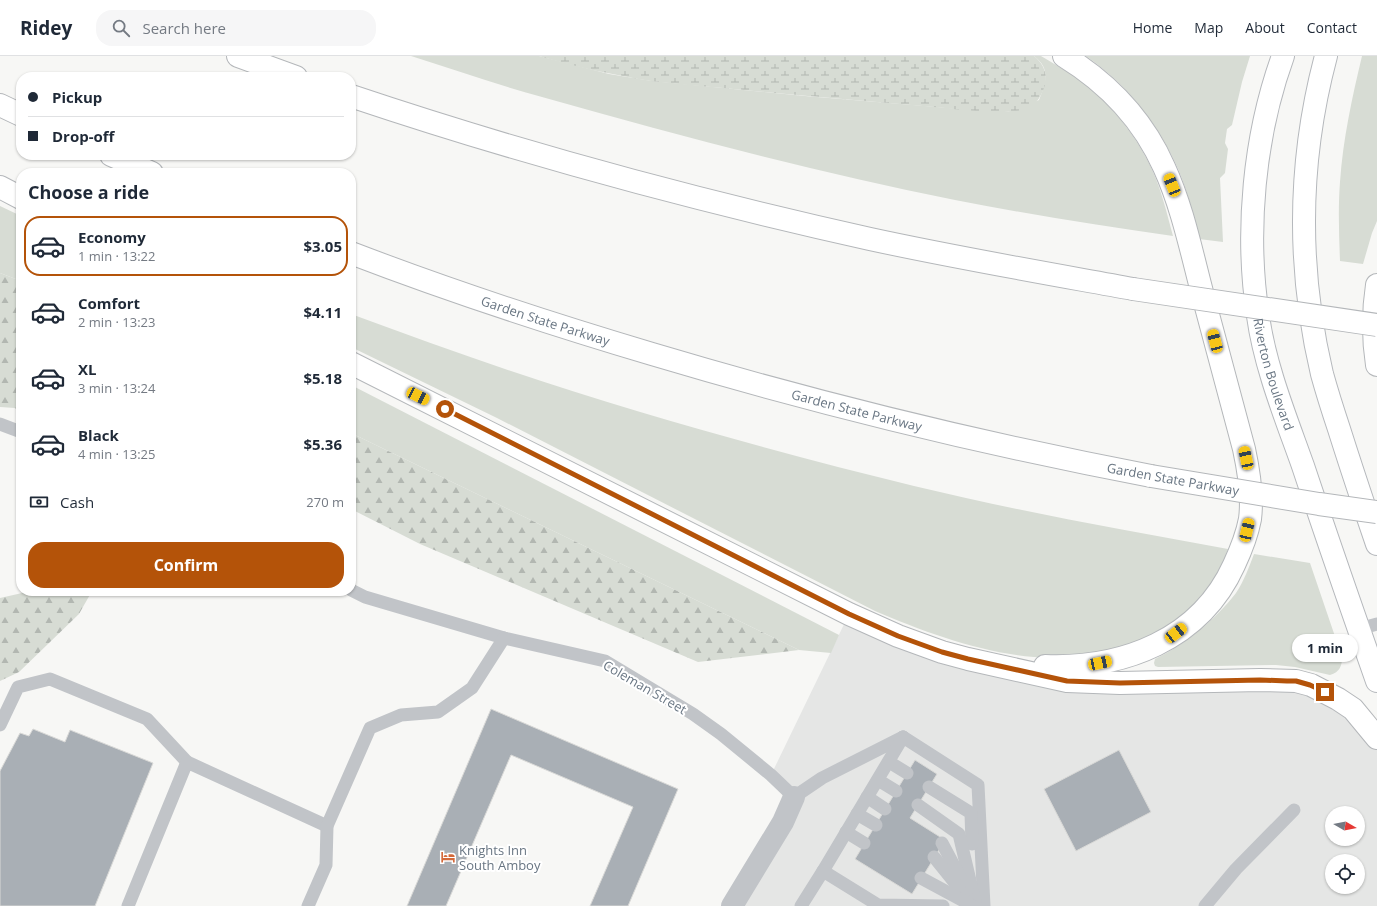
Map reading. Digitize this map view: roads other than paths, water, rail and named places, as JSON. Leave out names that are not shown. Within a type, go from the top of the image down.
[{"type":"main road","points":[[238,56],[282,72]]},
{"type":"main road","points":[[994,664],[1064,667],[1088,665],[1138,653],[1159,643],[1194,620],[1208,607],[1231,572],[1239,556],[1250,519],[1250,485],[1244,449],[1172,185],[1155,149],[1133,115],[1102,83],[1064,56]]},
{"type":"main road","points":[[1326,56],[1312,119],[1307,150],[1305,178],[1304,238],[1310,302],[1322,374],[1353,474],[1377,544]]},
{"type":"main road","name":"Riverton Boulevard","points":[[1280,61],[1266,113],[1256,183],[1253,221],[1253,254],[1258,317],[1264,345],[1284,412],[1368,626],[1377,681]]},
{"type":"main road","points":[[356,98],[471,135],[534,153],[715,202],[871,239],[1031,271],[1133,289],[1377,326]]},
{"type":"main road","points":[[0,105],[16,113]]},
{"type":"main road","points":[[122,160],[141,168]]},
{"type":"main road","points":[[0,187],[16,195]]},
{"type":"main road","name":"Garden State Parkway","points":[[356,255],[441,286],[610,342],[850,410],[1001,446],[1151,476],[1319,504],[1377,512]]},
{"type":"main road","points":[[1377,285],[1374,316],[1374,342],[1377,365]]},
{"type":"main road","points":[[356,366],[872,625],[920,645],[968,659],[1067,681],[1120,683],[1260,680],[1296,681],[1310,685],[1338,699],[1352,709],[1377,738]]},
{"type":"street","points":[[736,905],[783,822],[794,797]]},
{"type":"lane","points":[[0,424],[16,430]]},
{"type":"lane","name":"Coleman Street","points":[[356,592],[365,597],[504,638],[605,661],[693,714],[721,734],[771,775],[794,797]]},
{"type":"lane","points":[[308,906],[326,865],[327,826],[370,728],[401,715],[438,712],[472,688],[504,638]]},
{"type":"lane","points":[[0,725],[18,687],[50,679],[146,719],[187,762],[327,826]]},
{"type":"lane","points":[[794,797],[822,778],[903,737]]},
{"type":"lane","points":[[802,906],[903,737]]},
{"type":"lane","points":[[903,737],[978,785],[984,906]]},
{"type":"lane","points":[[128,906],[187,762]]},
{"type":"lane","points":[[889,762],[907,773]]},
{"type":"lane","points":[[878,780],[896,791]]},
{"type":"lane","points":[[929,787],[970,813],[975,906]]},
{"type":"lane","points":[[867,797],[885,809]]},
{"type":"lane","points":[[918,805],[959,834],[975,906]]},
{"type":"lane","points":[[1205,906],[1236,870],[1294,810]]},
{"type":"lane","points":[[857,814],[876,825]]},
{"type":"lane","points":[[846,832],[864,844]]},
{"type":"lane","points":[[942,843],[975,906]]},
{"type":"lane","points":[[934,857],[975,906]]},
{"type":"lane","points":[[823,871],[878,905],[943,906]]},
{"type":"lane","points":[[921,878],[975,906]]},
{"type":"place","name":"Knights Inn South Amboy","points":[[448,857]]}]
